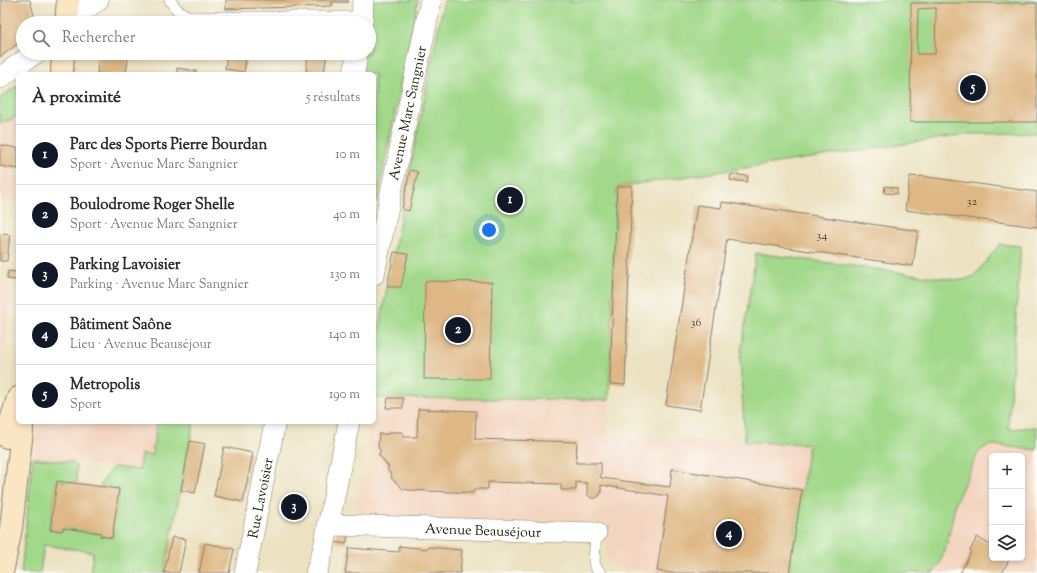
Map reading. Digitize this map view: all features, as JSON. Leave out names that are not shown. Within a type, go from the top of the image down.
[{"type":"street","points":[[67,16],[68,0]]},
{"type":"street","points":[[76,16],[98,0]]},
{"type":"street","name":"Avenue Marc Sangnier","points":[[376,264],[431,0]]},
{"type":"street","points":[[0,78],[25,60]]},
{"type":"street","points":[[62,72],[63,60]]},
{"type":"street","points":[[354,72],[357,60]]},
{"type":"street","points":[[0,492],[8,430],[16,404]]},
{"type":"street","points":[[2,573],[11,528],[22,424]]},
{"type":"street","name":"Rue Lavoisier","points":[[245,573],[275,424]]},
{"type":"street","points":[[311,573],[312,546],[336,424]]},
{"type":"street","points":[[316,573],[324,547],[349,424]]},
{"type":"street","name":"Avenue Beauséjour","points":[[328,524],[585,532],[596,534]]},
{"type":"lane","points":[[170,0],[175,8],[188,16]]},
{"type":"lane","points":[[234,16],[362,13]]},
{"type":"lane","name":"Avenue Beauséjour","points":[[596,534],[594,563],[596,568],[602,573]]},
{"type":"shaded area","points":[[16,117],[16,207],[0,203],[0,124]]},
{"type":"shaded area","points":[[0,283],[12,285],[0,383]]},
{"type":"shaded area","points":[[388,398],[609,400],[608,437],[810,444],[1037,427],[1037,573],[645,573],[644,570],[612,565],[606,556],[607,523],[383,521],[366,516],[357,505],[356,492],[359,483],[376,462],[369,452],[366,441],[370,424],[376,424],[376,408],[386,408]]},
{"type":"shaded area","points":[[38,424],[157,424],[152,456],[139,470],[33,458]]},
{"type":"green space","points":[[371,0],[418,0],[377,201],[376,72],[358,72],[361,60],[376,60],[376,16],[370,16]]},
{"type":"green space","points":[[444,0],[1037,0],[1037,133],[970,134],[617,187],[609,400],[376,398],[376,346]]},
{"type":"green space","points":[[16,86],[16,117],[0,124],[0,98]]},
{"type":"green space","points":[[1000,244],[1021,246],[1008,429],[1037,427],[1037,450],[993,445],[988,446],[978,453],[956,501],[947,544],[940,563],[933,573],[789,573],[809,444],[745,442],[740,358],[756,253],[964,280],[974,276]]},
{"type":"green space","points":[[157,424],[194,424],[164,573],[91,573],[93,552],[44,545],[40,573],[21,573],[33,458],[72,462],[76,466],[77,483],[57,481],[50,530],[62,531],[63,528],[101,533],[101,536],[112,538],[119,489],[100,486],[109,471],[114,467],[139,470],[141,454],[152,455]]},
{"type":"building","points":[[1,0],[30,0],[34,16],[16,16],[16,45],[0,57]]},
{"type":"building","points":[[226,0],[348,0],[348,2],[332,2],[332,6],[226,9]]},
{"type":"building","points":[[911,3],[1037,3],[1037,122],[910,122]],"holes":[[[936,8],[935,54],[917,54],[918,9]]]},
{"type":"building","points":[[98,60],[128,60],[126,72],[97,72]]},
{"type":"building","points":[[226,60],[246,60],[244,72],[225,69]]},
{"type":"building","points":[[307,60],[326,60],[324,72],[306,72]]},
{"type":"building","points":[[177,68],[196,71],[196,72],[177,72]]},
{"type":"building","points":[[0,145],[16,148],[16,169],[0,166]]},
{"type":"building","points":[[410,170],[418,172],[409,211],[402,209]]},
{"type":"building","points":[[731,174],[748,176],[747,182],[730,180]]},
{"type":"building","points":[[910,176],[920,176],[1037,192],[1037,227],[905,210]]},
{"type":"building","points":[[632,185],[625,385],[610,384],[617,187]]},
{"type":"building","points":[[885,186],[897,188],[897,194],[884,193]]},
{"type":"building","points":[[722,202],[918,231],[913,266],[727,239],[700,410],[666,405],[697,205],[721,208]]},
{"type":"building","points":[[0,234],[10,235],[7,261],[0,261]]},
{"type":"building","points":[[394,252],[408,254],[401,287],[387,287]]},
{"type":"building","points":[[8,271],[16,272],[16,280],[7,279]]},
{"type":"building","points":[[425,281],[492,282],[490,379],[424,379]]},
{"type":"building","points":[[388,398],[403,398],[403,408],[386,408]]},
{"type":"building","points":[[418,409],[476,411],[475,439],[577,442],[576,463],[601,463],[601,478],[670,487],[672,469],[802,490],[789,573],[670,573],[657,571],[668,496],[601,485],[601,493],[599,496],[596,498],[591,498],[587,494],[587,483],[576,482],[576,490],[561,490],[561,484],[488,482],[488,489],[474,489],[473,493],[403,489],[391,478],[392,476],[387,469],[389,467],[378,454],[381,452],[378,447],[379,434],[403,432],[403,437],[417,437]]},
{"type":"building","points":[[190,441],[205,444],[195,493],[181,490]]},
{"type":"building","points":[[224,447],[253,453],[243,502],[214,496]]},
{"type":"building","points":[[57,481],[119,489],[112,538],[100,536],[101,533],[63,528],[62,531],[50,530]]},
{"type":"building","points":[[337,530],[349,530],[346,544],[335,542]]},
{"type":"building","points":[[172,537],[186,539],[179,573],[164,573]]},
{"type":"building","points":[[977,537],[989,544],[989,561],[1008,561],[1002,573],[960,573],[971,552],[970,551]]},
{"type":"building","points":[[205,543],[234,549],[229,573],[199,573]]},
{"type":"building","points":[[399,546],[462,550],[460,573],[345,573],[349,548],[399,552]]},
{"type":"place","name":"Metropolis","points":[[973,88]]},
{"type":"place","name":"Parc des Sports Pierre Bourdan","points":[[510,200]]},
{"type":"place","name":"Boulodrome Roger Shelle","points":[[458,330]]},
{"type":"place","name":"Parking Lavoisier","points":[[294,507]]},
{"type":"place","name":"Bâtiment Saône","points":[[729,534]]}]
